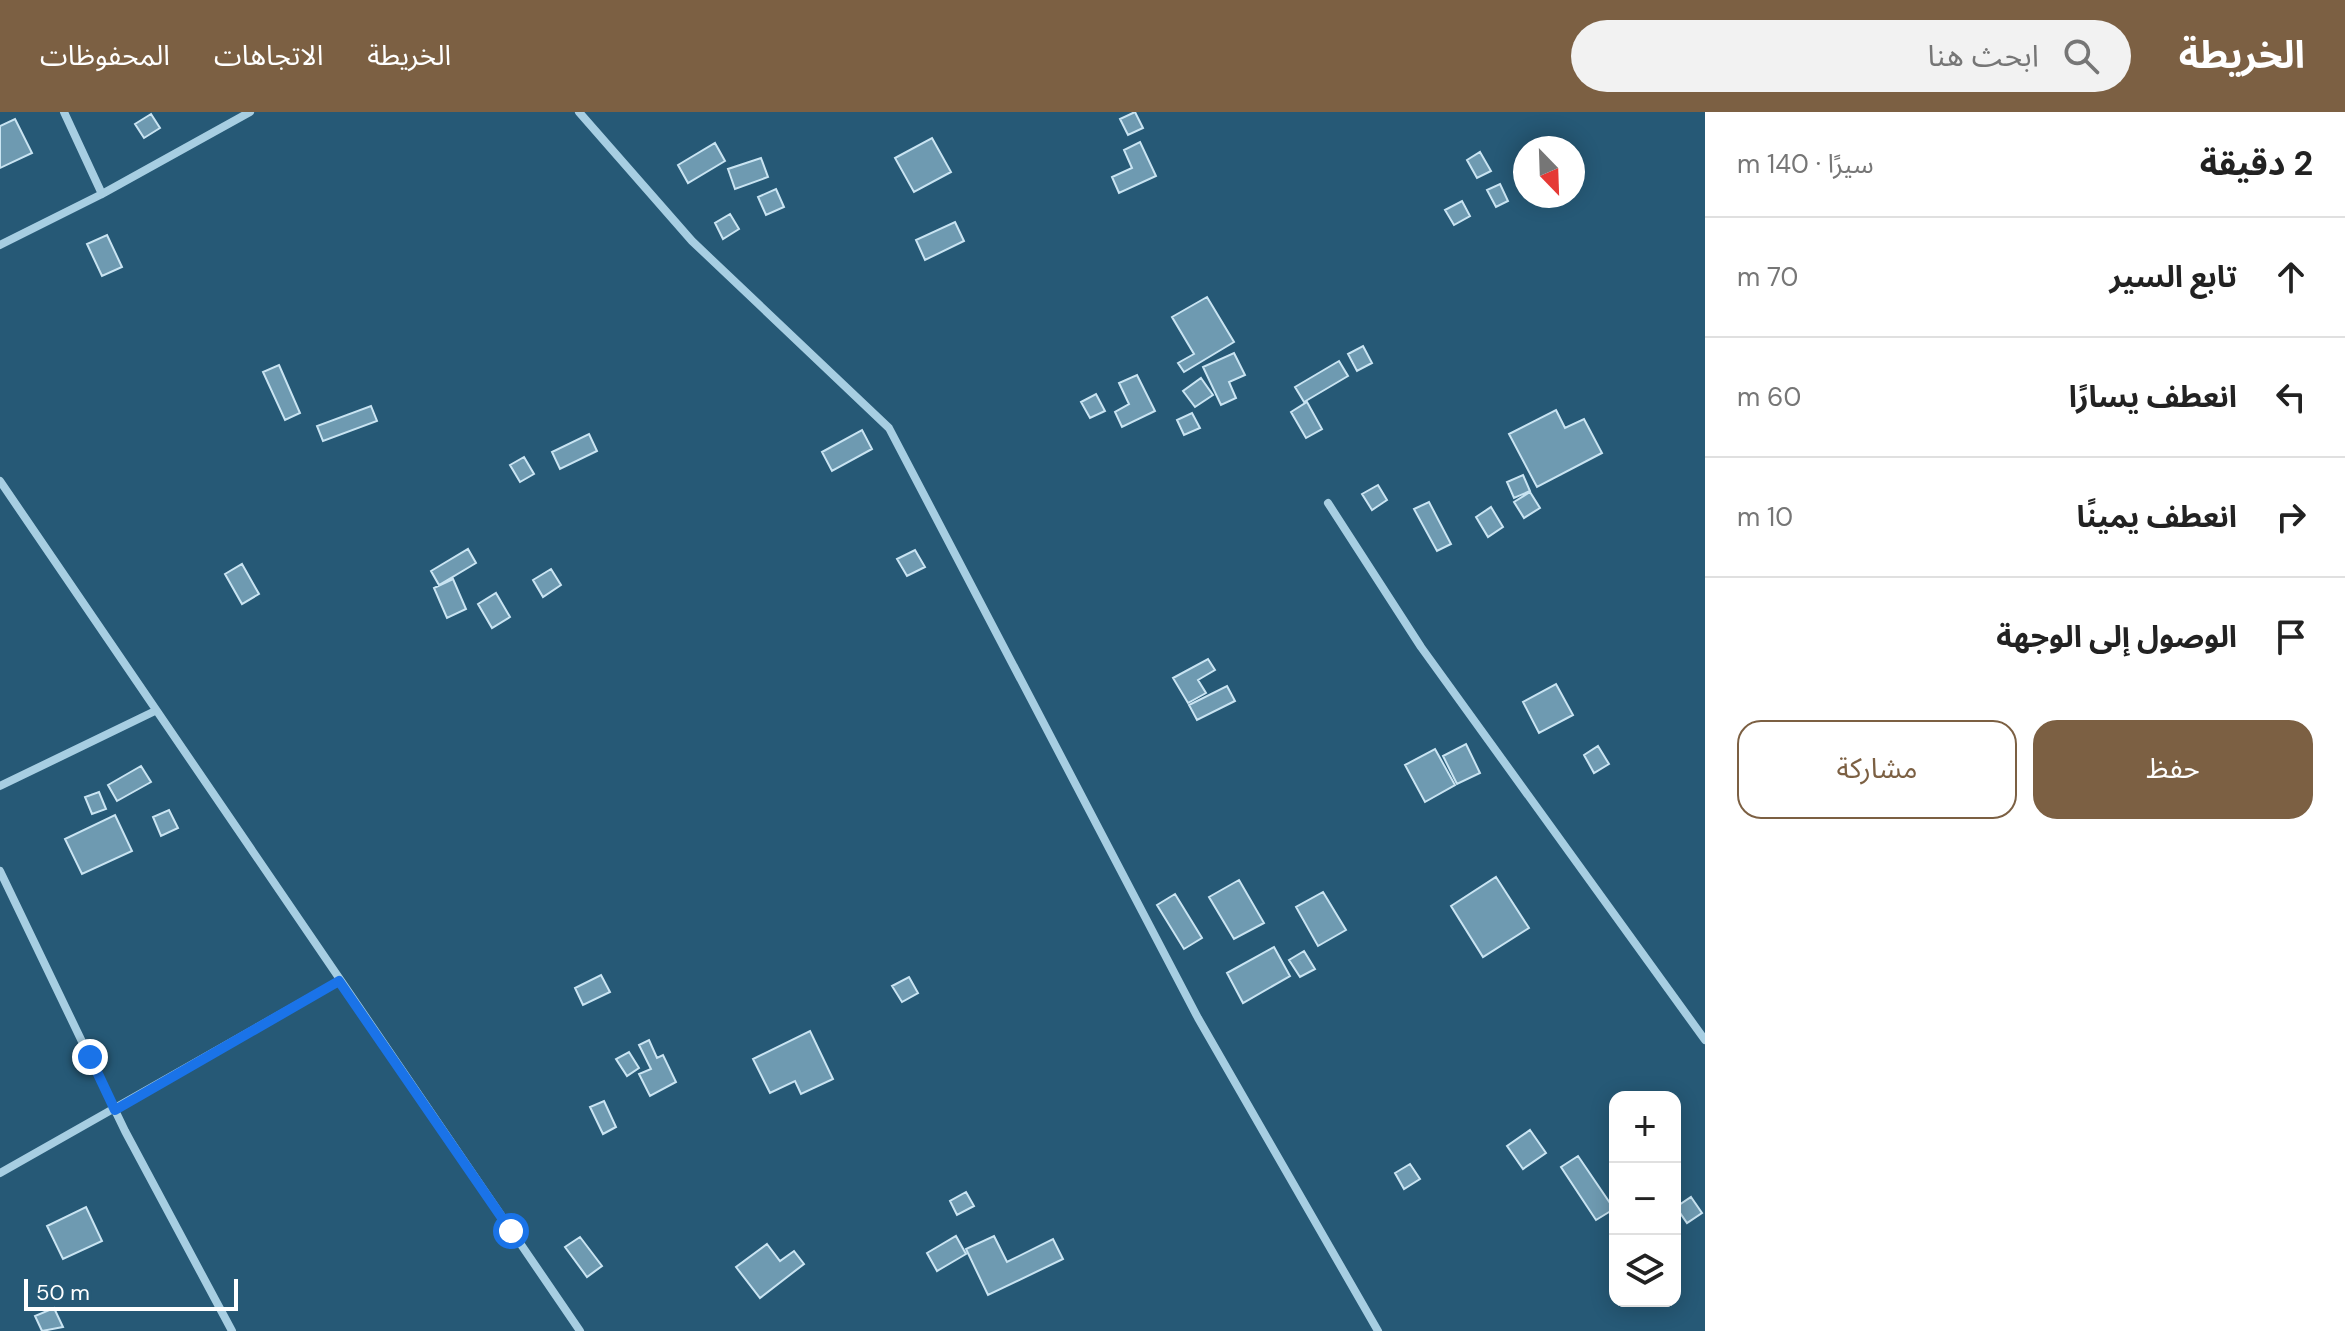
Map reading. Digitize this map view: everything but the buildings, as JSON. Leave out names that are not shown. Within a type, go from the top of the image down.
[{"type":"street","points":[[64,112],[102,194]]},
{"type":"street","points":[[0,245],[102,194],[250,112]]},
{"type":"street","points":[[579,112],[692,241],[889,428],[1198,1018],[1378,1331]]},
{"type":"street","points":[[0,481],[580,1331]]},
{"type":"street","points":[[1328,503],[1421,647],[1705,1040]]},
{"type":"street","points":[[0,786],[155,711]]},
{"type":"street","points":[[0,871],[115,1110],[232,1331]]},
{"type":"street","points":[[0,1173],[339,981]]},
{"type":"route","points":[[90,1057],[115,1110],[339,981],[511,1231]]}]
